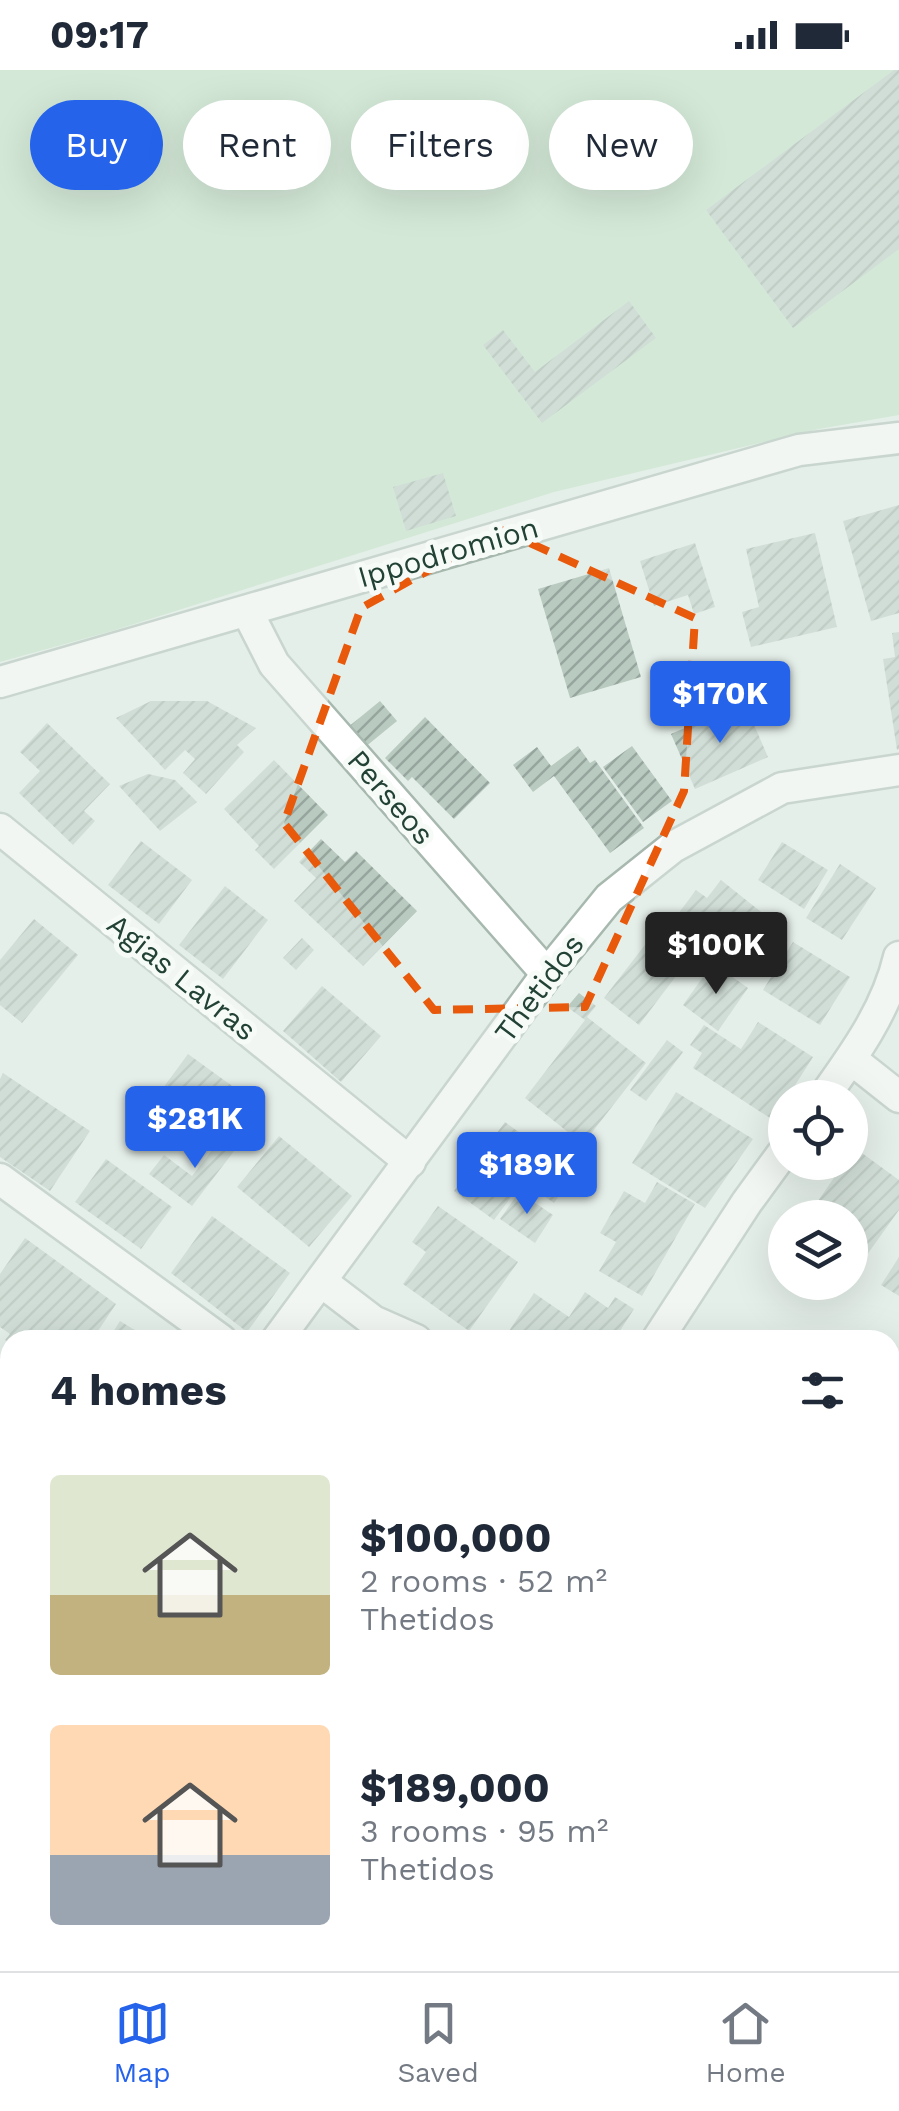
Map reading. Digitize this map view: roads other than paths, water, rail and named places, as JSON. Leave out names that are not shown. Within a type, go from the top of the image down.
[{"type":"street","name":"Ippodromion","points":[[0,682],[799,450],[899,438]]},
{"type":"street","name":"Perseos","points":[[247,611],[274,664],[547,974]]},
{"type":"street","name":"Thetidos","points":[[285,1330],[547,974],[609,898],[674,848],[782,788],[899,770]]},
{"type":"street","name":"Agias Lavras","points":[[0,829],[410,1162]]},
{"type":"street","points":[[836,1080],[878,1013],[899,957]]},
{"type":"street","points":[[851,1060],[899,1097]]},
{"type":"street","points":[[664,1330],[768,1173]]},
{"type":"street","points":[[0,1179],[206,1330]]},
{"type":"street","points":[[322,1282],[372,1321],[393,1330]]}]
